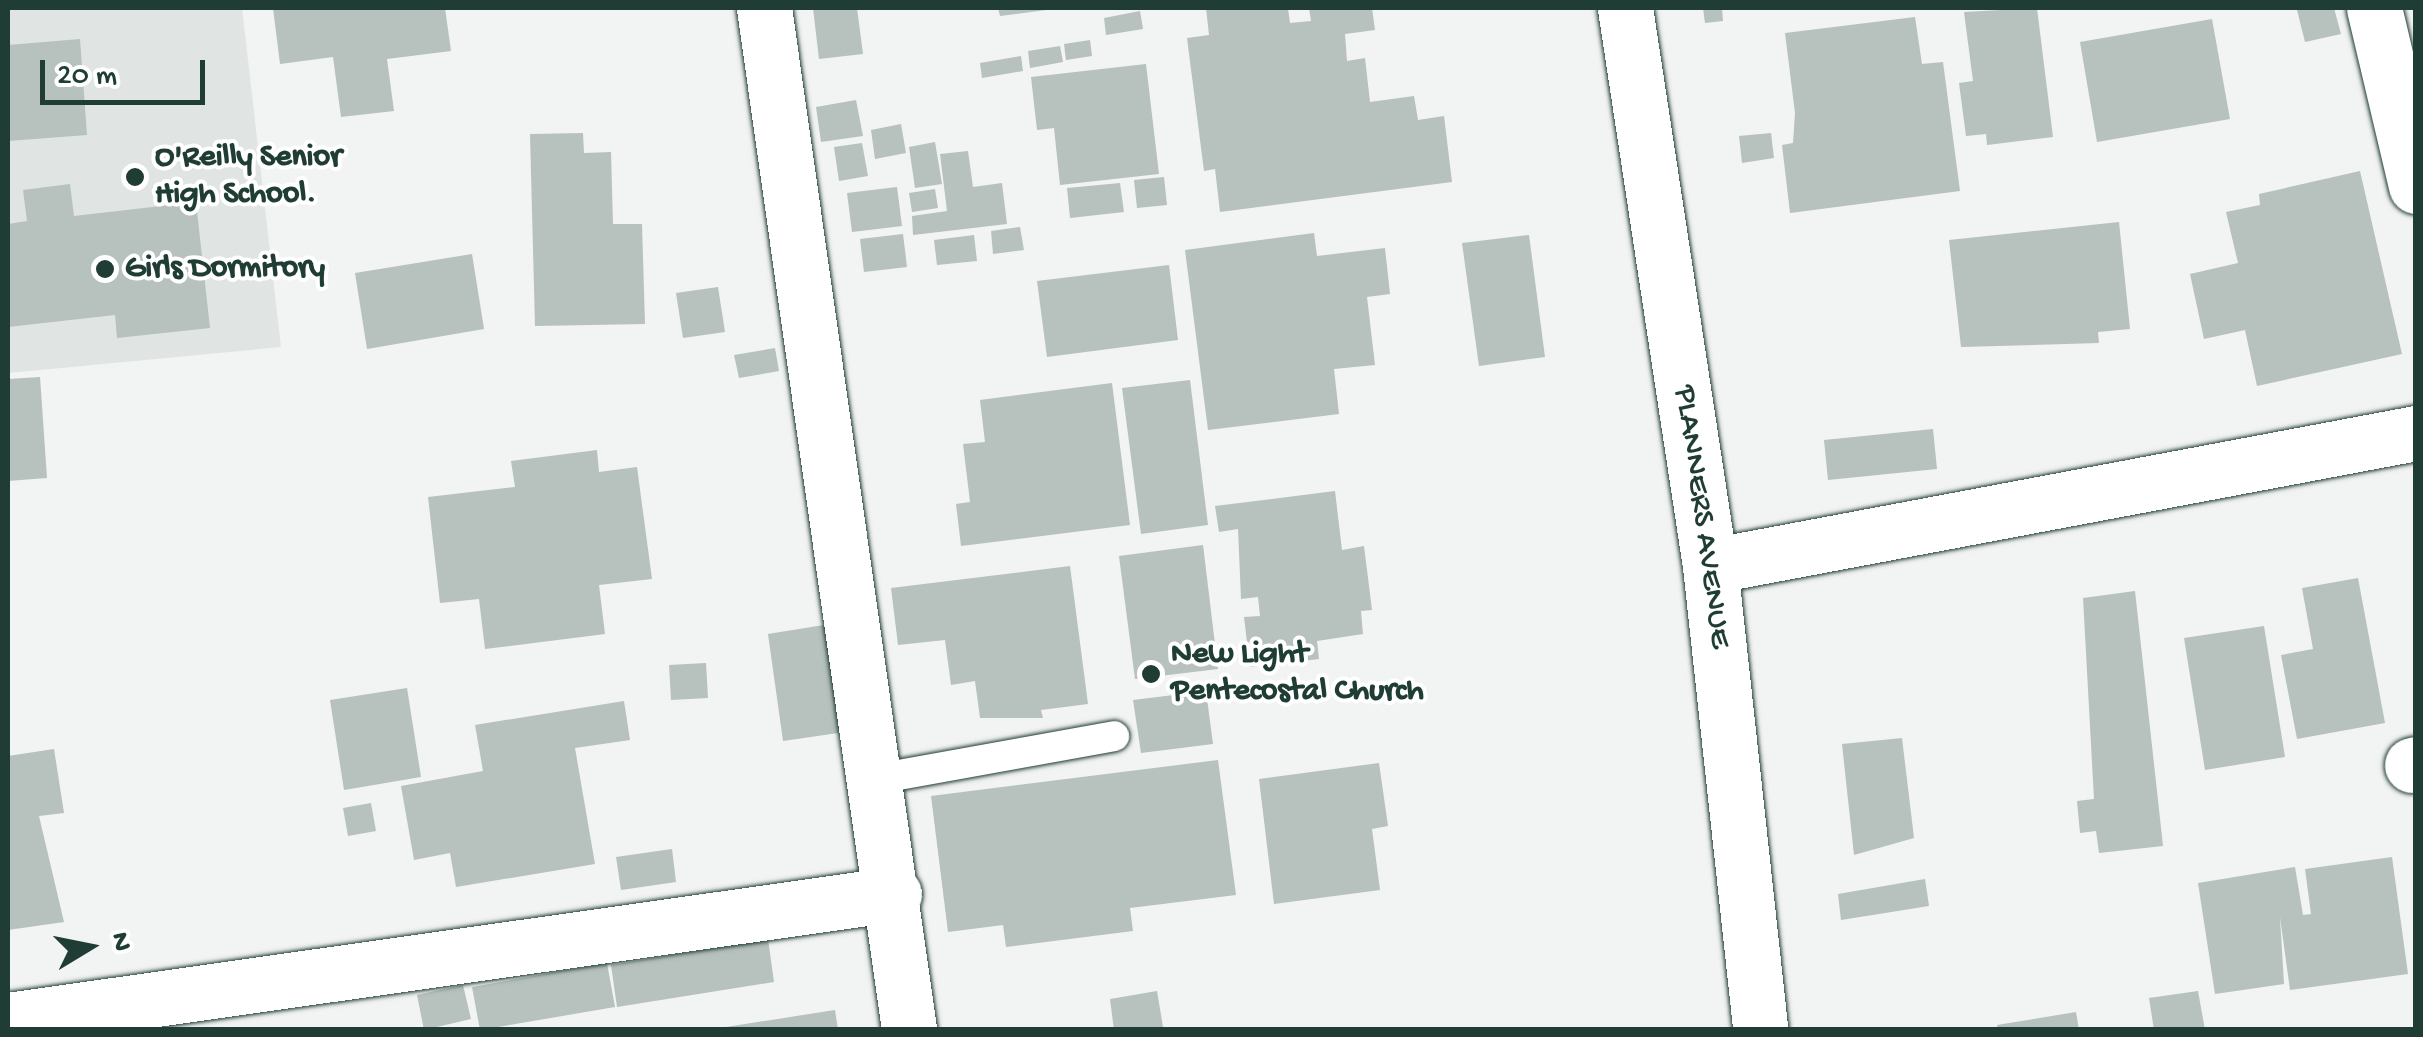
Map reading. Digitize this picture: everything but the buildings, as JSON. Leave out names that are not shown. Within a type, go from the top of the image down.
[{"type":"street","points":[[764,8],[894,894],[909,1030]]},
{"type":"street","name":"PLANNERS AVENUE","points":[[1624,8],[1710,566],[1760,1030]]},
{"type":"street","points":[[2374,8],[2416,186]]},
{"type":"street","points":[[1710,566],[2416,433]]},
{"type":"street","points":[[8,1020],[894,894]]},
{"type":"lane","points":[[876,779],[1114,736]]},
{"type":"shaded area","name":"O'Reilly Senior High School.","points":[[8,8],[242,8],[281,347],[8,373]]},
{"type":"place","name":"O'Reilly Senior High School.","points":[[135,177]]},
{"type":"place","name":"Girls Dormitory","points":[[105,269]]},
{"type":"place","name":"New Light Pentecostal Church","points":[[1151,674]]}]
